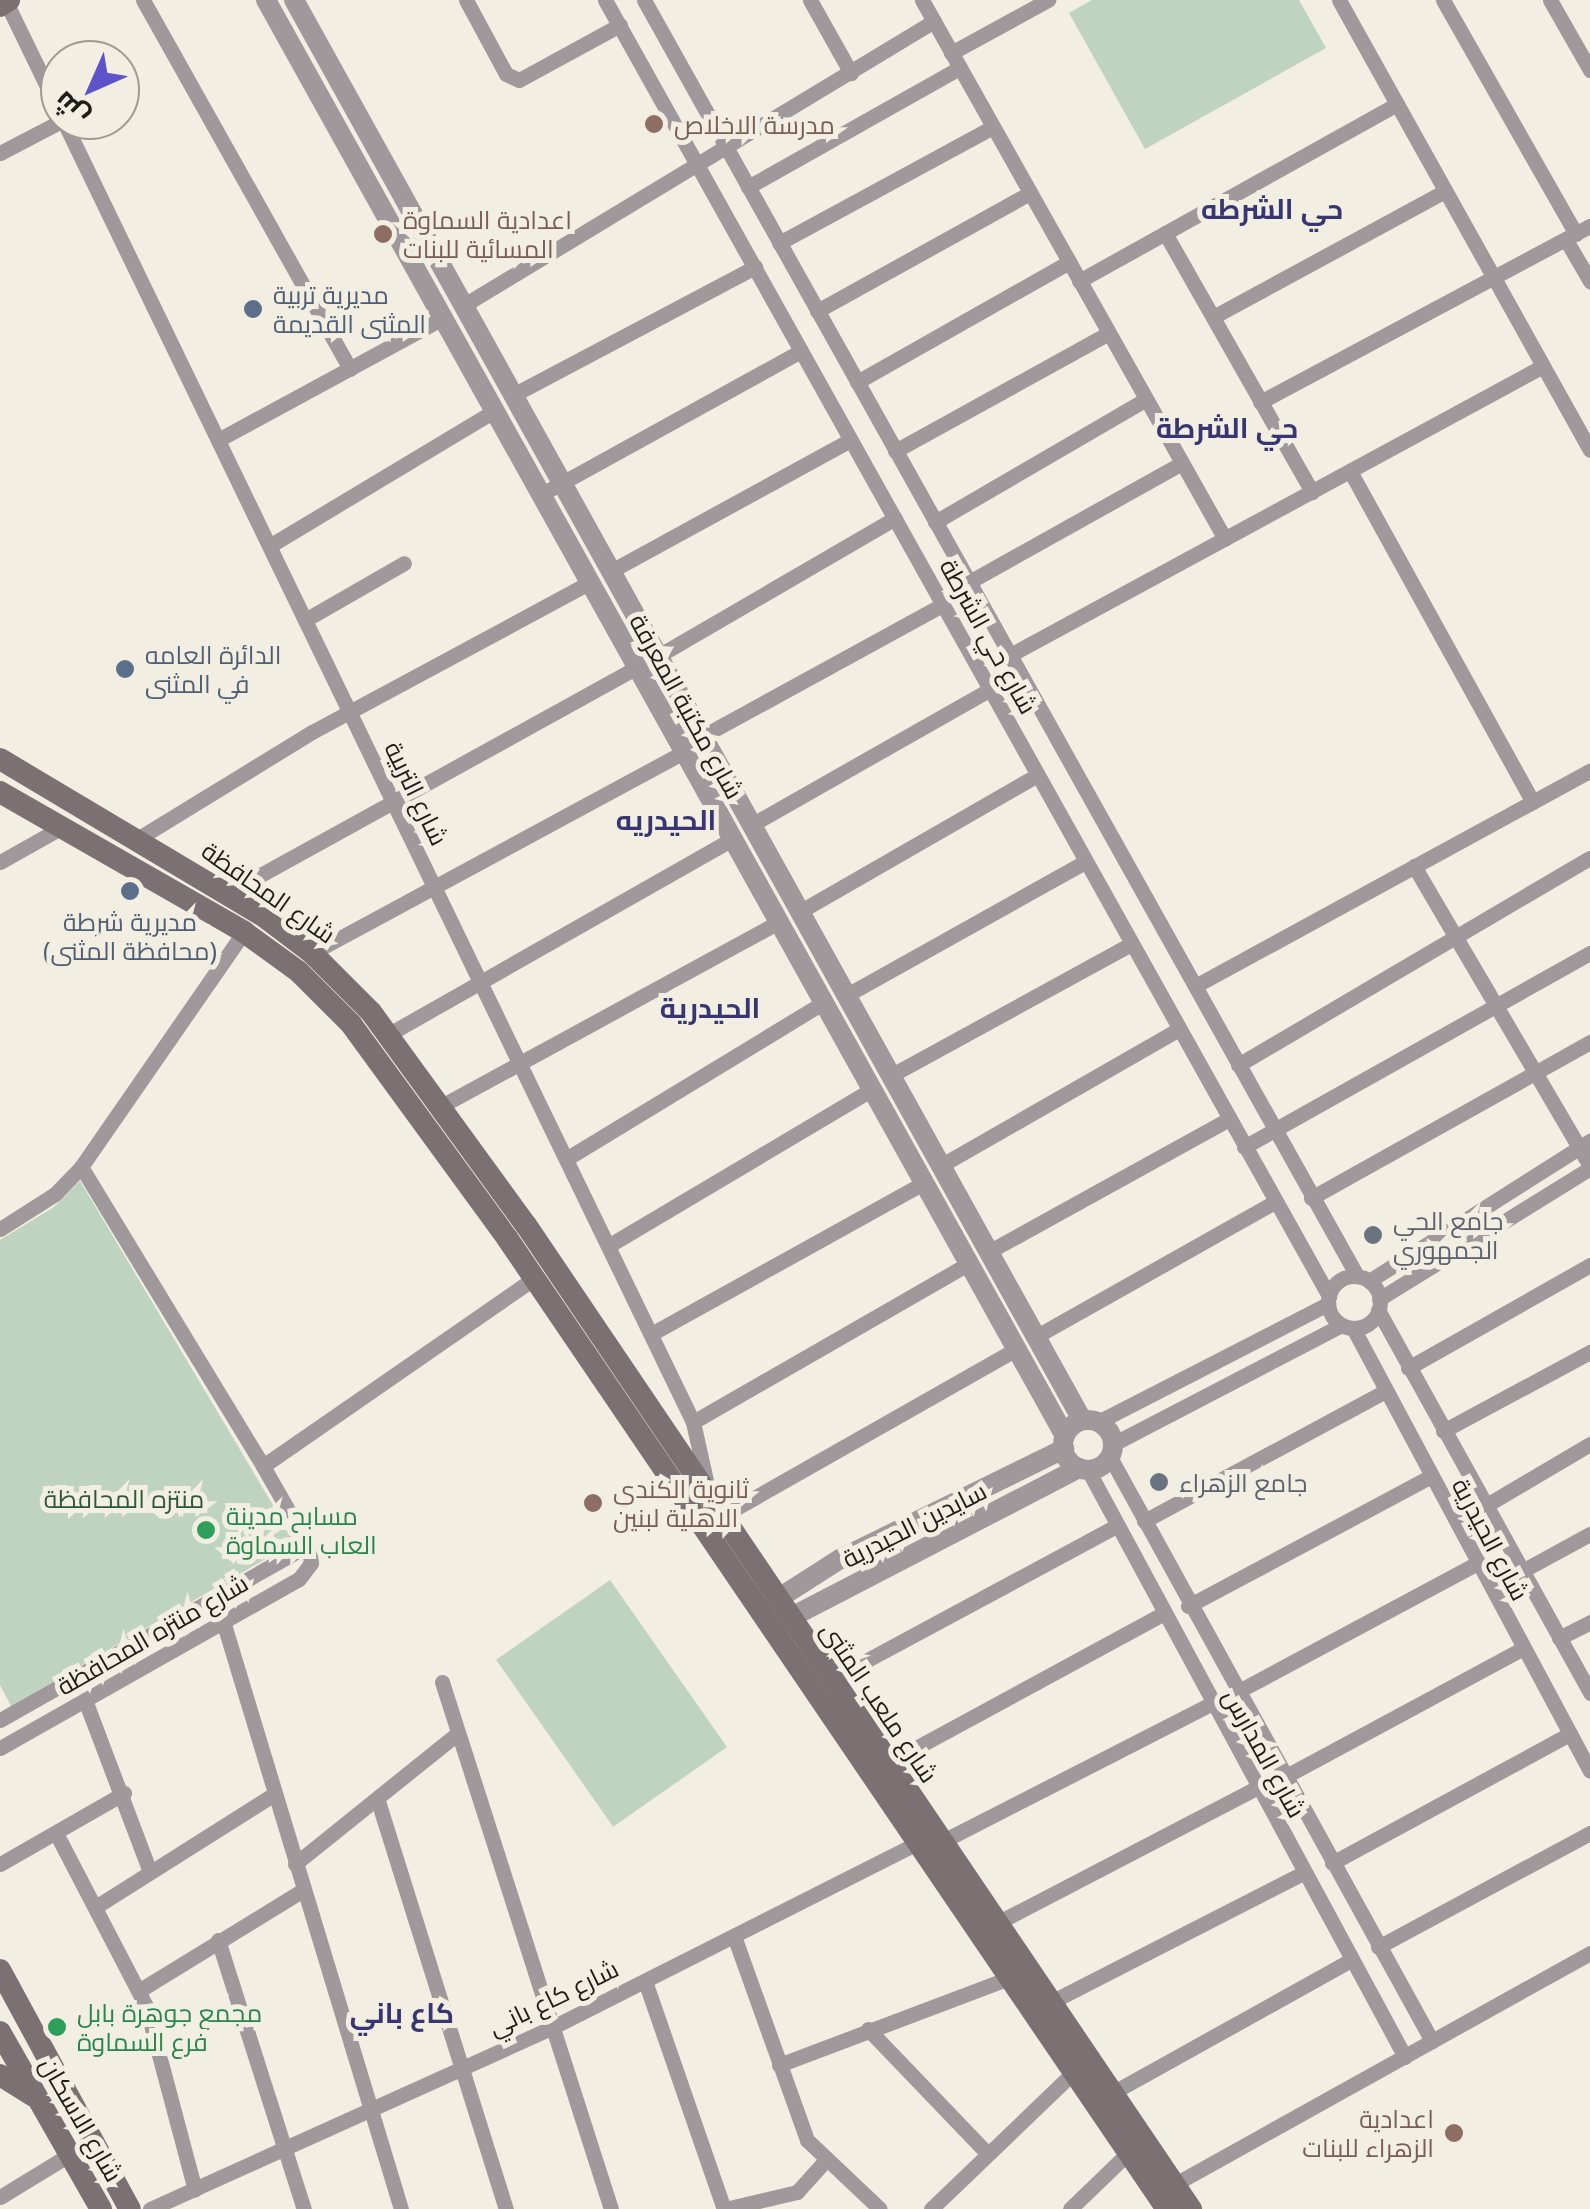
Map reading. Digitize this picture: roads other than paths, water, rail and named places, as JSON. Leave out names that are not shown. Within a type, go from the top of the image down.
[{"type":"main road","name":"شارع المحافظة","points":[[0,759],[228,893],[312,953],[389,1034],[443,1105],[517,1231]]},
{"type":"main road","name":"شارع المحافظة","points":[[0,792],[244,932],[299,972],[351,1024],[517,1231]]},
{"type":"main road","name":"شارع ملعب المثنى","points":[[517,1231],[533,1279],[776,1613],[832,1679],[997,1924],[1010,1967],[1050,2002],[1191,2209]]},
{"type":"main road","name":"شارع ملعب المثنى","points":[[517,1231],[724,1515],[776,1613],[917,1843],[1010,1967],[1074,2072],[1166,2209]]},
{"type":"main road","name":"شارع الاسكان","points":[[0,1970],[12,2045],[101,2209]]},
{"type":"main road","name":"شارع الاسكان","points":[[12,2045],[130,2209]]},
{"type":"street","points":[[143,0],[350,369]]},
{"type":"street","name":"شارع مكتبة المعرفة","points":[[266,0],[732,839],[789,916]]},
{"type":"street","name":"شارع مكتبة المعرفة","points":[[294,0],[751,825],[789,916],[835,999],[890,1076],[1036,1337],[1112,1450]]},
{"type":"street","points":[[466,0],[506,74],[519,80],[620,25]]},
{"type":"street","name":"شارع حي الشرطة","points":[[606,0],[1328,1300]]},
{"type":"street","name":"شارع حي الشرطة","points":[[644,0],[1311,1198],[1363,1279]]},
{"type":"street","points":[[810,0],[851,73]]},
{"type":"street","points":[[922,0],[1225,539]]},
{"type":"street","points":[[748,187],[1048,0]]},
{"type":"street","points":[[1443,0],[1577,233],[1590,280]]},
{"type":"street","points":[[1550,0],[1590,70]]},
{"type":"street","points":[[5,2],[40,73]]},
{"type":"street","points":[[1344,2],[1590,450]]},
{"type":"street","points":[[464,305],[934,22]]},
{"type":"street","points":[[1079,281],[1397,104]]},
{"type":"street","points":[[779,243],[992,127]]},
{"type":"street","points":[[0,153],[40,132]]},
{"type":"street","name":"شارع التربية","points":[[73,140],[694,1422],[709,1493]]},
{"type":"street","points":[[1213,317],[1445,191]]},
{"type":"street","points":[[817,311],[1030,193]]},
{"type":"street","points":[[1166,233],[1312,492]]},
{"type":"street","points":[[1260,402],[1577,233]]},
{"type":"street","points":[[857,382],[1069,262]]},
{"type":"street","points":[[513,395],[755,267]]},
{"type":"street","points":[[218,440],[442,318]]},
{"type":"street","points":[[896,451],[1109,333]]},
{"type":"street","points":[[540,494],[801,351]]},
{"type":"street","points":[[1010,654],[1543,366]]},
{"type":"street","points":[[935,522],[1146,399]]},
{"type":"street","points":[[271,545],[494,411]]},
{"type":"street","points":[[610,571],[850,440]]},
{"type":"street","points":[[969,582],[1182,463]]},
{"type":"street","points":[[1350,471],[1532,802]]},
{"type":"street","points":[[658,656],[894,518]]},
{"type":"street","points":[[305,620],[404,562]]},
{"type":"street","points":[[928,578],[957,562]]},
{"type":"street","points":[[139,838],[351,713],[591,582]]},
{"type":"street","points":[[702,737],[942,605]]},
{"type":"street","points":[[228,893],[637,667]]},
{"type":"street","points":[[751,825],[990,690]]},
{"type":"street","points":[[312,953],[438,891],[684,752]]},
{"type":"street","points":[[1195,986],[1590,772]]},
{"type":"street","points":[[443,1105],[1037,775]]},
{"type":"street","points":[[1060,816],[1090,799]]},
{"type":"street","points":[[0,862],[64,826]]},
{"type":"street","points":[[389,1034],[732,839]]},
{"type":"street","points":[[1238,1066],[1590,858]]},
{"type":"street","points":[[566,1159],[835,999],[1086,862]]},
{"type":"street","points":[[1112,1450],[1347,1326],[1368,1323],[1379,1304],[1590,1167],[1585,1144],[1536,1073],[1414,866]]},
{"type":"street","points":[[0,1229],[55,1194],[81,1167],[244,932]]},
{"type":"street","points":[[890,1076],[1131,944]]},
{"type":"street","points":[[1244,1147],[1590,953]]},
{"type":"street","name":"شارع مكتبة المعرفة","points":[[835,999],[871,1090],[1064,1442],[1083,1469]]},
{"type":"street","points":[[940,1166],[1179,1029]]},
{"type":"street","points":[[1311,1198],[1590,1042]]},
{"type":"street","points":[[608,1246],[871,1090]]},
{"type":"street","points":[[988,1252],[1229,1119]]},
{"type":"street","points":[[1090,1421],[1328,1300],[1336,1283],[1363,1279],[1585,1144]]},
{"type":"street","points":[[81,1167],[308,1545]]},
{"type":"street","points":[[652,1334],[923,1183]]},
{"type":"street","points":[[1036,1337],[1275,1202]]},
{"type":"street","points":[[694,1422],[969,1263]]},
{"type":"street","points":[[1408,1368],[1590,1265]]},
{"type":"street","points":[[263,1466],[533,1279]]},
{"type":"street","points":[[1363,1279],[1379,1304]]},
{"type":"street","points":[[1328,1300],[1347,1326]]},
{"type":"street","name":"شارع الحيدرية","points":[[1379,1304],[1408,1368],[1590,1693]]},
{"type":"street","name":"شارع الحيدرية","points":[[1347,1326],[1590,1771]]},
{"type":"street","points":[[724,1515],[1016,1350]]},
{"type":"street","points":[[1443,1431],[1590,1352]]},
{"type":"street","points":[[1144,1520],[1385,1391]]},
{"type":"street","name":"سايدين الحيدرية","points":[[776,1613],[840,1560],[1064,1442],[1090,1421]]},
{"type":"street","points":[[1486,1506],[1590,1444]]},
{"type":"street","name":"سايدين الحيدرية","points":[[776,1613],[1083,1469],[1112,1450]]},
{"type":"street","name":"شارع المدارس","points":[[1112,1450],[1188,1606],[1432,2041]]},
{"type":"street","name":"شارع المدارس","points":[[1083,1469],[1404,2057]]},
{"type":"street","points":[[1188,1606],[1430,1478]]},
{"type":"street","points":[[832,1679],[1116,1526]]},
{"type":"street","points":[[1522,1571],[1590,1534]]},
{"type":"street","name":"شارع منتزه المحافظة","points":[[0,1720],[308,1545],[310,1563],[300,1579],[0,1748]]},
{"type":"street","points":[[1236,1693],[1476,1563]]},
{"type":"street","points":[[888,1763],[1161,1615]]},
{"type":"street","points":[[223,1621],[402,2209]]},
{"type":"street","points":[[1559,1638],[1590,1622]]},
{"type":"street","points":[[1284,1778],[1522,1649]]},
{"type":"street","points":[[442,1682],[611,2209]]},
{"type":"street","points":[[85,1700],[124,1793],[150,1872]]},
{"type":"street","points":[[941,1842],[1209,1705]]},
{"type":"street","points":[[296,1864],[458,1733]]},
{"type":"street","points":[[1332,1863],[1570,1734]]},
{"type":"street","points":[[997,1924],[1256,1788]]},
{"type":"street","points":[[0,1864],[57,1835],[124,1793]]},
{"type":"street","points":[[97,1906],[274,1794]]},
{"type":"street","points":[[378,1801],[506,2209]]},
{"type":"street","points":[[1378,1947],[1590,1833]]},
{"type":"street","points":[[57,1835],[140,1990],[195,2190]]},
{"type":"street","name":"شارع كاع باني","points":[[150,2209],[551,2028],[917,1843]]},
{"type":"street","points":[[1050,2002],[1303,1873]]},
{"type":"street","points":[[140,1990],[304,1890]]},
{"type":"street","points":[[734,1936],[807,2140],[824,2162],[880,2209]]},
{"type":"street","points":[[218,1940],[288,2146],[304,2209]]},
{"type":"street","points":[[1174,2184],[1590,1953]]},
{"type":"street","points":[[1112,2094],[1350,1960]]},
{"type":"street","points":[[780,2065],[1010,1967]]},
{"type":"street","points":[[645,1981],[724,2209],[797,2192],[824,2162]]},
{"type":"street","points":[[868,2029],[988,2154]]},
{"type":"street","points":[[931,2209],[1074,2072]]},
{"type":"street","points":[[1070,2209],[1128,2152]]},
{"type":"street","points":[[0,2198],[72,2153]]},
{"type":"street","points":[[797,2192],[804,2209]]},
{"type":"place","name":"مدرسة الاخلاص","points":[[654,124]]},
{"type":"place","name":"اعدادية السماوة المسائية للبنات","points":[[383,234]]},
{"type":"place","name":"مديرية تربية المثنى القديمة","points":[[253,309]]},
{"type":"place","name":"الدائرة العامه في المثنى","points":[[125,669]]},
{"type":"place","name":"مديرية شرطة (محافظة المثنى)","points":[[130,891]]},
{"type":"place","name":"جامع الحي الجمهوري","points":[[1373,1235]]},
{"type":"place","name":"جامع الزهراء","points":[[1159,1482]]},
{"type":"place","name":"ثانوية الكندي الاهلية لبنين","points":[[593,1503]]},
{"type":"place","name":"مسابح مدينة العاب السماوة","points":[[206,1530]]},
{"type":"place","name":"مجمع جوهرة بابل فرع السماوة","points":[[57,2027]]},
{"type":"place","name":"اعدادية الزهراء للبنات","points":[[1454,2133]]},
{"type":"district","name":"حي الشرطه","points":[[1272,208]]},
{"type":"district","name":"حي الشرطة","points":[[1227,427]]},
{"type":"district","name":"الحيدريه","points":[[666,819]]},
{"type":"district","name":"الحيدرية","points":[[710,1007]]},
{"type":"district","name":"كاع باني","points":[[402,2012]]},
{"type":"park label","name":"منتزه المحافظة","points":[[124,1498]]}]
